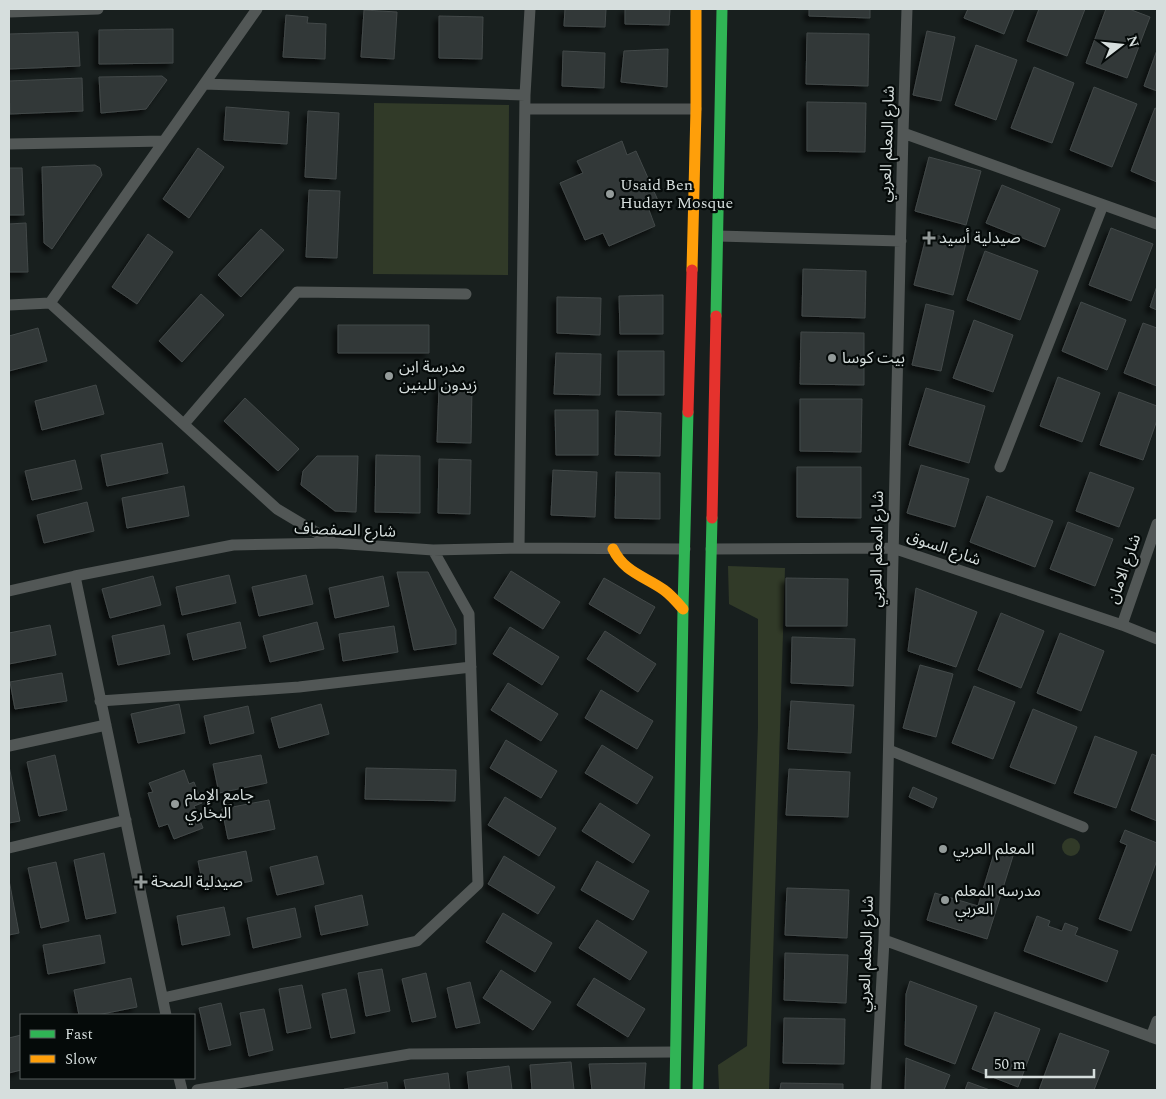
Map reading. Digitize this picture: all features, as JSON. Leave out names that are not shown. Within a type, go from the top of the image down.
[{"type":"main road","points":[[675,1090],[684,549],[696,108],[696,9]]},
{"type":"main road","points":[[698,1090],[722,9]]},
{"type":"main road","points":[[613,549],[624,566],[662,589],[683,609]]},
{"type":"street","points":[[9,12],[98,9]]},
{"type":"street","points":[[50,303],[258,9]]},
{"type":"street","points":[[519,548],[525,95],[530,9]]},
{"type":"street","name":"شارع المعلم العربي","points":[[876,1090],[884,940],[908,9]]},
{"type":"street","points":[[204,84],[525,95]]},
{"type":"street","points":[[525,110],[696,108]]},
{"type":"street","points":[[904,133],[1157,224]]},
{"type":"street","points":[[9,144],[164,141]]},
{"type":"street","points":[[1000,467],[1102,205]]},
{"type":"street","points":[[718,236],[901,241]]},
{"type":"street","points":[[184,424],[297,292],[466,294]]},
{"type":"street","points":[[9,305],[50,303],[277,509],[334,543]]},
{"type":"street","name":"شارع الامان","points":[[1122,625],[1157,524]]},
{"type":"street","name":"شارع الصفصاف","points":[[9,591],[234,545],[334,543],[433,550],[519,548],[684,549]]},
{"type":"street","name":"شارع السوق","points":[[711,549],[893,548],[1157,638]]},
{"type":"street","points":[[163,998],[417,941],[478,884],[469,614],[433,550]]},
{"type":"street","points":[[75,576],[166,1014]]},
{"type":"street","points":[[100,701],[299,687],[471,667]]},
{"type":"street","points":[[9,746],[106,725]]},
{"type":"street","points":[[888,750],[1083,827]]},
{"type":"street","points":[[9,848],[126,820]]},
{"type":"street","points":[[884,940],[1154,1038],[1157,1021]]},
{"type":"street","points":[[197,1090],[410,1054],[676,1052]]},
{"type":"green space","points":[[374,103],[509,105],[508,275],[373,274]]},
{"type":"green space","points":[[728,566],[785,568],[769,1090],[719,1090],[718,1065],[747,1046],[758,727],[758,619],[729,604]]},
{"type":"green space","points":[[1071,838],[1079,843],[1080,847],[1075,855],[1071,856],[1063,851],[1062,847],[1067,839]]},
{"type":"building","points":[[565,9],[606,9],[605,27],[564,26]]},
{"type":"building","points":[[625,9],[670,9],[669,25],[625,24]]},
{"type":"building","points":[[809,9],[870,9],[870,18],[809,16]]},
{"type":"building","points":[[968,9],[1014,9],[1004,34],[964,18]]},
{"type":"building","points":[[1039,9],[1085,9],[1067,56],[1027,41]]},
{"type":"building","points":[[1106,9],[1129,9],[1150,17],[1127,78],[1086,63]]},
{"type":"building","points":[[364,10],[397,12],[394,59],[361,57]]},
{"type":"building","points":[[286,15],[308,17],[307,23],[326,24],[325,59],[283,57]]},
{"type":"building","points":[[439,16],[483,17],[482,59],[439,58]]},
{"type":"building","points":[[173,29],[173,63],[99,64],[99,30]]},
{"type":"building","points":[[927,31],[955,37],[941,101],[913,95]]},
{"type":"building","points":[[78,32],[80,66],[9,69],[9,34]]},
{"type":"building","points":[[807,33],[869,34],[868,86],[806,84]]},
{"type":"building","points":[[976,45],[1017,60],[996,120],[955,105]]},
{"type":"building","points":[[668,49],[667,87],[621,82],[624,51]]},
{"type":"building","points":[[1157,50],[1157,91],[1144,86]]},
{"type":"building","points":[[563,51],[605,53],[604,88],[562,86]]},
{"type":"building","points":[[1034,67],[1074,83],[1052,143],[1011,128]]},
{"type":"building","points":[[162,76],[167,80],[146,109],[101,113],[99,77]]},
{"type":"building","points":[[82,78],[83,111],[10,114],[9,81]]},
{"type":"building","points":[[1094,87],[1137,104],[1112,167],[1070,150]]},
{"type":"building","points":[[807,102],[866,103],[865,152],[807,151]]},
{"type":"building","points":[[226,107],[289,112],[287,144],[224,140]]},
{"type":"building","points":[[1155,108],[1157,109],[1157,182],[1131,171]]},
{"type":"building","points":[[308,111],[339,113],[336,179],[305,177]]},
{"type":"building","name":"Usaid Ben Hudayr Mosque","points":[[622,141],[627,155],[636,151],[660,205],[649,210],[655,226],[609,246],[603,233],[585,240],[560,183],[583,173],[577,161]]},
{"type":"building","points":[[198,148],[224,167],[189,218],[163,199]]},
{"type":"building","points":[[929,157],[981,171],[966,225],[915,211]]},
{"type":"building","points":[[95,165],[100,168],[102,175],[52,249],[44,243],[42,167]]},
{"type":"building","points":[[9,168],[22,168],[24,215],[9,215]]},
{"type":"building","points":[[1002,185],[1060,209],[1045,247],[986,223]]},
{"type":"building","points":[[309,190],[340,191],[337,258],[306,257]]},
{"type":"building","points":[[26,223],[28,272],[9,272],[9,224]]},
{"type":"building","points":[[1111,228],[1153,244],[1131,301],[1089,285]]},
{"type":"building","points":[[261,229],[284,250],[241,297],[218,275]]},
{"type":"building","points":[[927,233],[966,243],[953,295],[914,285]]},
{"type":"building","points":[[148,234],[173,252],[137,304],[112,287]]},
{"type":"building","points":[[985,251],[1038,271],[1020,320],[967,300]]},
{"type":"building","points":[[803,269],[866,271],[865,318],[802,316]]},
{"type":"building","points":[[1157,286],[1157,310],[1150,307]]},
{"type":"building","points":[[201,294],[224,315],[182,362],[159,341]]},
{"type":"building","points":[[663,295],[663,334],[620,334],[619,296]]},
{"type":"building","points":[[557,297],[601,298],[600,335],[557,333]]},
{"type":"building","points":[[1081,302],[1126,320],[1107,370],[1062,351]]},
{"type":"building","points":[[926,304],[954,311],[941,371],[912,365]]},
{"type":"building","points":[[974,320],[1013,335],[993,392],[953,378]]},
{"type":"building","points":[[1143,323],[1157,328],[1157,386],[1124,373]]},
{"type":"building","points":[[338,325],[429,325],[429,353],[338,353]]},
{"type":"building","points":[[38,328],[47,361],[9,371],[9,336]]},
{"type":"building","name":"بيت كوسا","points":[[801,332],[864,333],[864,385],[800,384]]},
{"type":"building","points":[[618,351],[664,351],[664,395],[618,395]]},
{"type":"building","points":[[556,353],[601,354],[600,395],[554,394]]},
{"type":"building","points":[[1058,377],[1100,393],[1082,442],[1040,426]]},
{"type":"building","points":[[96,385],[104,414],[42,430],[35,401]]},
{"type":"building","points":[[439,388],[472,388],[471,443],[437,442]]},
{"type":"building","points":[[926,388],[985,406],[969,463],[909,445]]},
{"type":"building","points":[[1119,392],[1157,406],[1157,420],[1143,460],[1100,445]]},
{"type":"building","points":[[245,398],[299,449],[278,471],[224,421]]},
{"type":"building","points":[[800,399],[862,399],[861,452],[800,451]]},
{"type":"building","points":[[555,410],[598,410],[598,455],[556,455]]},
{"type":"building","points":[[616,411],[661,413],[660,456],[615,455]]},
{"type":"building","points":[[162,443],[168,473],[107,486],[101,455]]},
{"type":"building","points":[[376,455],[420,456],[420,513],[375,512]]},
{"type":"building","points":[[317,456],[358,456],[356,512],[335,511],[301,485],[303,471]]},
{"type":"building","points":[[439,459],[471,460],[470,514],[438,513]]},
{"type":"building","points":[[75,460],[82,489],[32,500],[25,471]]},
{"type":"building","points":[[921,465],[969,479],[955,527],[907,513]]},
{"type":"building","points":[[797,467],[861,467],[861,518],[797,517]]},
{"type":"building","points":[[553,470],[597,472],[595,517],[551,515]]},
{"type":"building","points":[[616,472],[660,473],[660,519],[615,518]]},
{"type":"building","points":[[1090,472],[1134,488],[1119,527],[1076,511]]},
{"type":"building","points":[[184,486],[189,516],[127,528],[122,498]]},
{"type":"building","points":[[987,496],[1053,521],[1035,567],[970,542]]},
{"type":"building","points":[[87,502],[94,531],[44,543],[37,515]]},
{"type":"building","points":[[1068,522],[1113,539],[1095,586],[1050,569]]},
{"type":"building","points":[[511,571],[560,602],[543,629],[494,598]]},
{"type":"building","points":[[397,572],[428,572],[456,630],[456,644],[414,650]]},
{"type":"building","points":[[229,575],[236,603],[182,615],[176,587]]},
{"type":"building","points":[[306,575],[313,604],[259,616],[252,587]]},
{"type":"building","points":[[153,576],[161,605],[110,618],[102,589]]},
{"type":"building","points":[[383,576],[389,606],[335,618],[329,588]]},
{"type":"building","points":[[604,578],[655,607],[640,634],[589,604]]},
{"type":"building","points":[[786,578],[848,579],[847,626],[786,626]]},
{"type":"building","points":[[916,588],[977,612],[956,667],[908,651]]},
{"type":"building","points":[[1001,613],[1044,631],[1021,688],[978,670]]},
{"type":"building","points":[[240,622],[246,648],[193,660],[187,634]]},
{"type":"building","points":[[317,622],[324,649],[270,662],[263,636]]},
{"type":"building","points":[[50,625],[56,655],[9,664],[9,633]]},
{"type":"building","points":[[164,625],[170,654],[118,665],[112,636]]},
{"type":"building","points":[[394,626],[398,652],[343,661],[339,634]]},
{"type":"building","points":[[510,627],[559,657],[542,685],[493,654]]},
{"type":"building","points":[[605,631],[656,664],[638,692],[587,659]]},
{"type":"building","points":[[1060,633],[1104,651],[1081,711],[1037,693]]},
{"type":"building","points":[[792,637],[855,639],[853,686],[791,683]]},
{"type":"building","points":[[920,665],[953,674],[936,737],[903,728]]},
{"type":"building","points":[[62,673],[67,701],[15,709],[10,682]]},
{"type":"building","points":[[508,683],[558,714],[541,741],[491,710]]},
{"type":"building","points":[[974,686],[1015,702],[993,759],[952,743]]},
{"type":"building","points":[[601,690],[653,721],[637,749],[585,718]]},
{"type":"building","points":[[791,701],[854,705],[851,753],[788,749]]},
{"type":"building","points":[[179,704],[185,733],[138,743],[131,714]]},
{"type":"building","points":[[321,704],[329,734],[279,748],[271,718]]},
{"type":"building","points":[[248,706],[254,733],[210,744],[204,716]]},
{"type":"building","points":[[1033,709],[1077,727],[1055,784],[1010,767]]},
{"type":"building","points":[[1095,736],[1137,752],[1116,808],[1074,793]]},
{"type":"building","points":[[506,740],[557,771],[541,798],[490,768]]},
{"type":"building","points":[[602,745],[653,777],[637,804],[585,773]]},
{"type":"building","points":[[1152,754],[1157,756],[1157,821],[1131,810]]},
{"type":"building","points":[[55,755],[67,810],[39,816],[27,762]]},
{"type":"building","points":[[261,755],[267,783],[219,793],[213,764]]},
{"type":"building","points":[[9,766],[20,821],[9,823]]},
{"type":"building","points":[[366,768],[456,770],[455,801],[365,799]]},
{"type":"building","points":[[789,769],[850,772],[848,817],[786,815]]},
{"type":"building","name":"جامع الإمام البخاري","points":[[184,770],[189,784],[194,782],[202,803],[194,806],[203,828],[174,839],[168,824],[159,827],[148,793],[153,792],[149,783]]},
{"type":"building","points":[[913,787],[937,798],[933,808],[909,797]]},
{"type":"building","points":[[505,797],[556,828],[539,856],[488,825]]},
{"type":"building","points":[[269,800],[275,829],[228,839],[222,809]]},
{"type":"building","points":[[600,803],[650,835],[633,863],[582,831]]},
{"type":"building","points":[[1125,830],[1157,843],[1157,860],[1131,931],[1099,919],[1127,845],[1120,842]]},
{"type":"building","name":"مدرسه المعلم العربي","points":[[995,850],[1013,856],[987,939],[927,920],[935,893],[978,906]]},
{"type":"building","points":[[246,851],[252,881],[204,890],[198,861]]},
{"type":"building","points":[[104,853],[116,913],[86,919],[74,860]]},
{"type":"building","points":[[317,856],[324,884],[277,895],[270,867]]},
{"type":"building","points":[[504,856],[555,887],[538,914],[488,884]]},
{"type":"building","points":[[597,861],[649,891],[633,920],[581,890]]},
{"type":"building","points":[[56,862],[69,921],[41,928],[28,868]]},
{"type":"building","points":[[9,880],[19,933],[9,935]]},
{"type":"building","points":[[787,888],[849,890],[847,938],[785,935]]},
{"type":"building","points":[[362,895],[368,925],[321,935],[315,906]]},
{"type":"building","points":[[224,907],[230,935],[182,945],[177,916]]},
{"type":"building","points":[[295,908],[301,937],[253,948],[247,918]]},
{"type":"building","points":[[503,913],[552,943],[535,972],[486,942]]},
{"type":"building","points":[[1037,916],[1050,921],[1048,926],[1062,931],[1065,923],[1078,928],[1075,935],[1118,951],[1107,982],[1024,951]]},
{"type":"building","points":[[597,920],[647,952],[630,980],[579,948]]},
{"type":"building","points":[[100,935],[105,963],[48,974],[43,945]]},
{"type":"building","points":[[785,953],[848,955],[846,1003],[784,1000]]},
{"type":"building","points":[[382,969],[390,1011],[366,1016],[358,973]]},
{"type":"building","points":[[501,970],[551,1002],[533,1030],[483,998]]},
{"type":"building","points":[[426,973],[436,1017],[412,1022],[402,979]]},
{"type":"building","points":[[131,978],[137,1007],[102,1014],[79,1014],[74,990]]},
{"type":"building","points":[[594,978],[645,1009],[628,1037],[577,1005]]},
{"type":"building","points":[[910,981],[977,1006],[955,1064],[905,1045],[906,994]]},
{"type":"building","points":[[470,982],[480,1023],[456,1028],[447,988]]},
{"type":"building","points":[[302,985],[311,1028],[287,1033],[279,989]]},
{"type":"building","points":[[346,989],[355,1033],[331,1038],[322,994]]},
{"type":"building","points":[[221,1003],[231,1045],[209,1050],[199,1008]]},
{"type":"building","points":[[264,1009],[273,1050],[249,1056],[240,1013]]},
{"type":"building","points":[[995,1012],[1040,1029],[1018,1087],[972,1069]]},
{"type":"building","points":[[784,1018],[845,1019],[844,1064],[783,1063]]},
{"type":"building","points":[[1060,1033],[1109,1051],[1094,1090],[1039,1090]]},
{"type":"building","points":[[20,1035],[20,1070],[9,1073],[9,1038]]},
{"type":"building","points":[[906,1058],[950,1075],[944,1090],[905,1090]]},
{"type":"building","points":[[571,1062],[574,1090],[532,1090],[530,1065]]},
{"type":"building","points":[[646,1063],[644,1090],[592,1090],[589,1064]]},
{"type":"building","points":[[509,1066],[512,1090],[469,1090],[467,1072]]},
{"type":"building","points":[[448,1073],[450,1090],[406,1090],[404,1080]]},
{"type":"building","points":[[387,1082],[388,1090],[344,1090],[344,1089]]},
{"type":"building","points":[[968,1082],[990,1090],[965,1090]]},
{"type":"building","points":[[781,1083],[843,1084],[843,1090],[780,1090]]},
{"type":"traffic: fast","points":[[716,316],[722,9]]},
{"type":"traffic: fast","points":[[675,1090],[688,412]]},
{"type":"traffic: fast","points":[[698,1090],[712,518]]},
{"type":"traffic: slow","points":[[692,270],[696,109],[696,9]]},
{"type":"traffic: slow","points":[[613,549],[623,563],[635,573],[672,596],[683,609]]},
{"type":"traffic: jam","points":[[688,412],[692,270]]},
{"type":"traffic: jam","points":[[712,518],[716,316]]},
{"type":"place","name":"Usaid Ben Hudayr Mosque","points":[[610,194]]},
{"type":"place","name":"صيدلية أسيد","points":[[929,238]]},
{"type":"place","name":"بيت كوسا","points":[[832,358]]},
{"type":"place","name":"مدرسة ابن زيدون للبنين","points":[[389,376]]},
{"type":"place","name":"جامع الإمام البخاري","points":[[175,804]]},
{"type":"place","name":"المعلم العربي","points":[[943,849]]},
{"type":"place","name":"صيدلية الصحة","points":[[141,882]]},
{"type":"place","name":"مدرسه المعلم العربي","points":[[945,900]]}]
